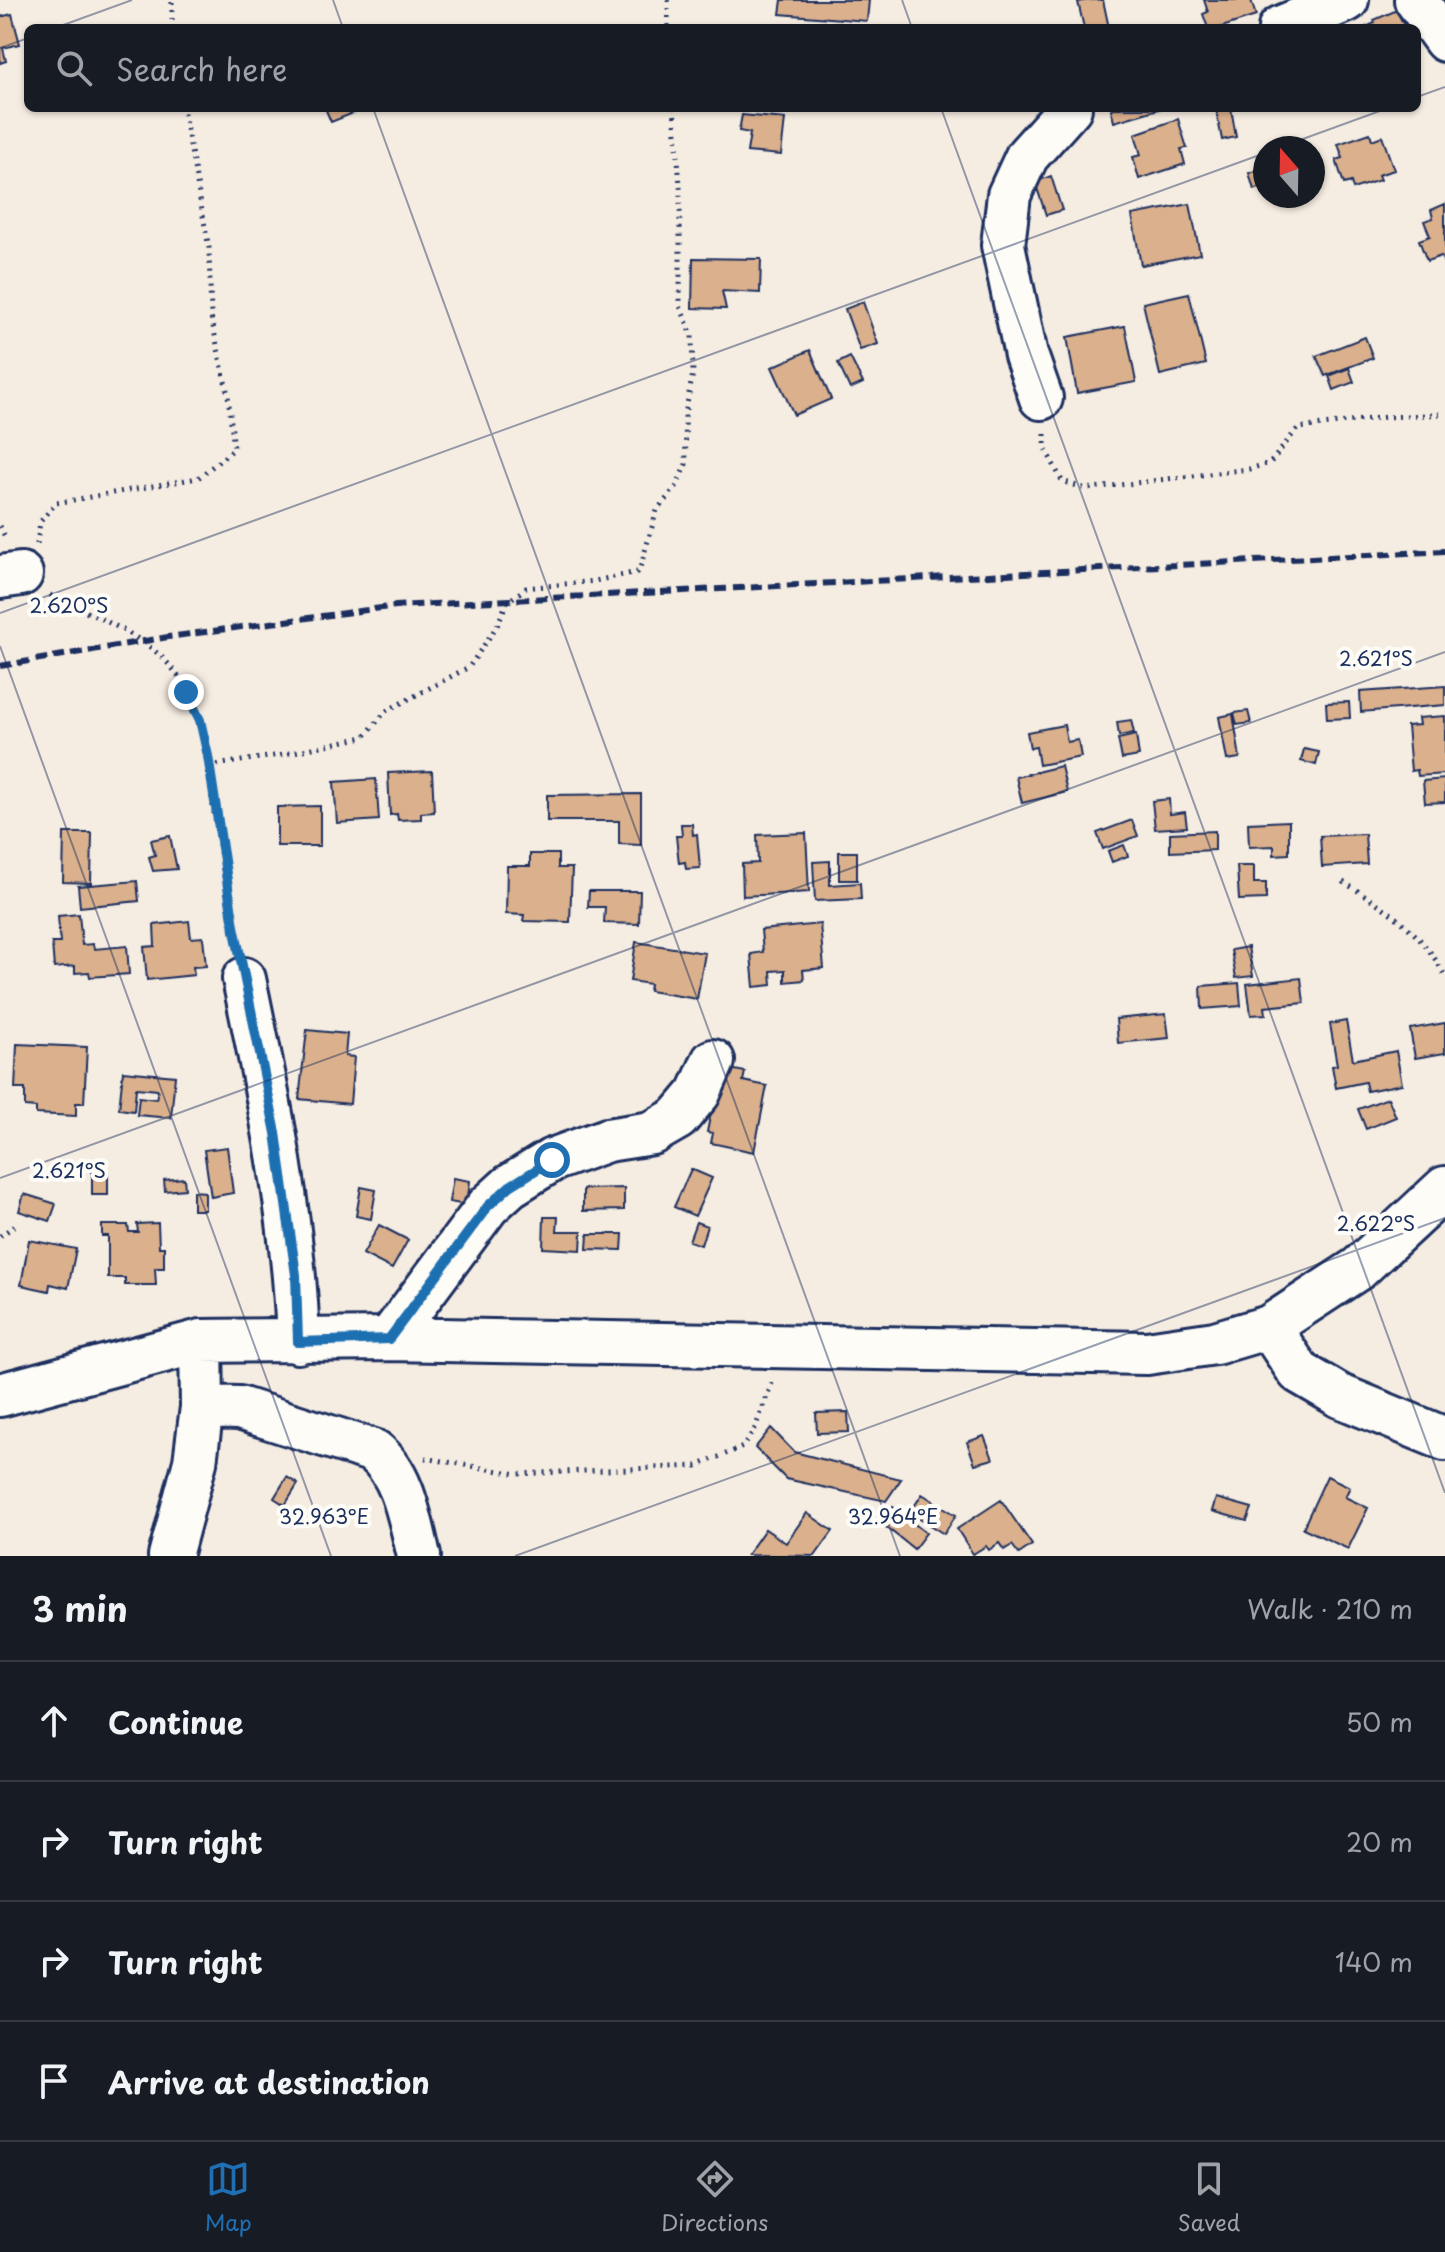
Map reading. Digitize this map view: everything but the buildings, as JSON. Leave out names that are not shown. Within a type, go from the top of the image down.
[{"type":"street","points":[[1290,24],[1347,0]]},
{"type":"street","points":[[1416,0],[1445,40]]},
{"type":"street","points":[[1041,398],[1026,355],[1003,245],[1009,195],[1027,156],[1066,112]]},
{"type":"street","points":[[244,979],[276,1133],[296,1275],[298,1342]]},
{"type":"street","points":[[389,1339],[488,1206],[510,1186],[552,1160],[607,1140],[652,1133],[678,1118],[699,1093],[713,1061]]},
{"type":"street","points":[[0,1395],[201,1341],[389,1339],[1147,1353],[1215,1343],[1269,1327],[1359,1268],[1445,1188]]},
{"type":"street","points":[[1269,1327],[1299,1372],[1340,1396],[1445,1439]]},
{"type":"street","points":[[170,1556],[195,1462],[202,1407],[201,1341]]},
{"type":"street","points":[[202,1407],[239,1408],[374,1451],[397,1477],[419,1556]]},
{"type":"path","points":[[172,0],[172,24]]},
{"type":"path","points":[[668,0],[668,24]]},
{"type":"path","points":[[10,576],[37,544],[40,522],[56,503],[198,478],[234,449],[228,395],[211,317],[209,248],[184,112]]},
{"type":"path","points":[[209,766],[364,737],[386,711],[469,667],[497,626],[507,602],[526,588],[595,581],[637,572],[640,568],[657,510],[676,487],[686,464],[685,414],[693,373],[692,335],[680,306],[680,185],[674,112]]},
{"type":"path","points":[[1041,398],[1045,448],[1054,467],[1062,481],[1086,489],[1249,469],[1270,463],[1298,428],[1386,417],[1445,414]]},
{"type":"path","points":[[0,526],[10,576]]},
{"type":"path","points":[[10,576],[141,641],[170,666],[200,720],[244,979]]},
{"type":"path","points":[[1343,882],[1385,907],[1413,930],[1445,976]]},
{"type":"path","points":[[0,1236],[17,1224]]},
{"type":"path","points":[[384,1460],[426,1458],[517,1474],[696,1466],[743,1447],[755,1428],[767,1393],[789,1348]]},
{"type":"railway","points":[[0,666],[168,637],[396,606],[1445,551]]},
{"type":"route","points":[[186,692],[200,720],[208,756],[234,926],[276,1133],[296,1275],[298,1342],[389,1339],[488,1206],[510,1186],[552,1160]]}]
